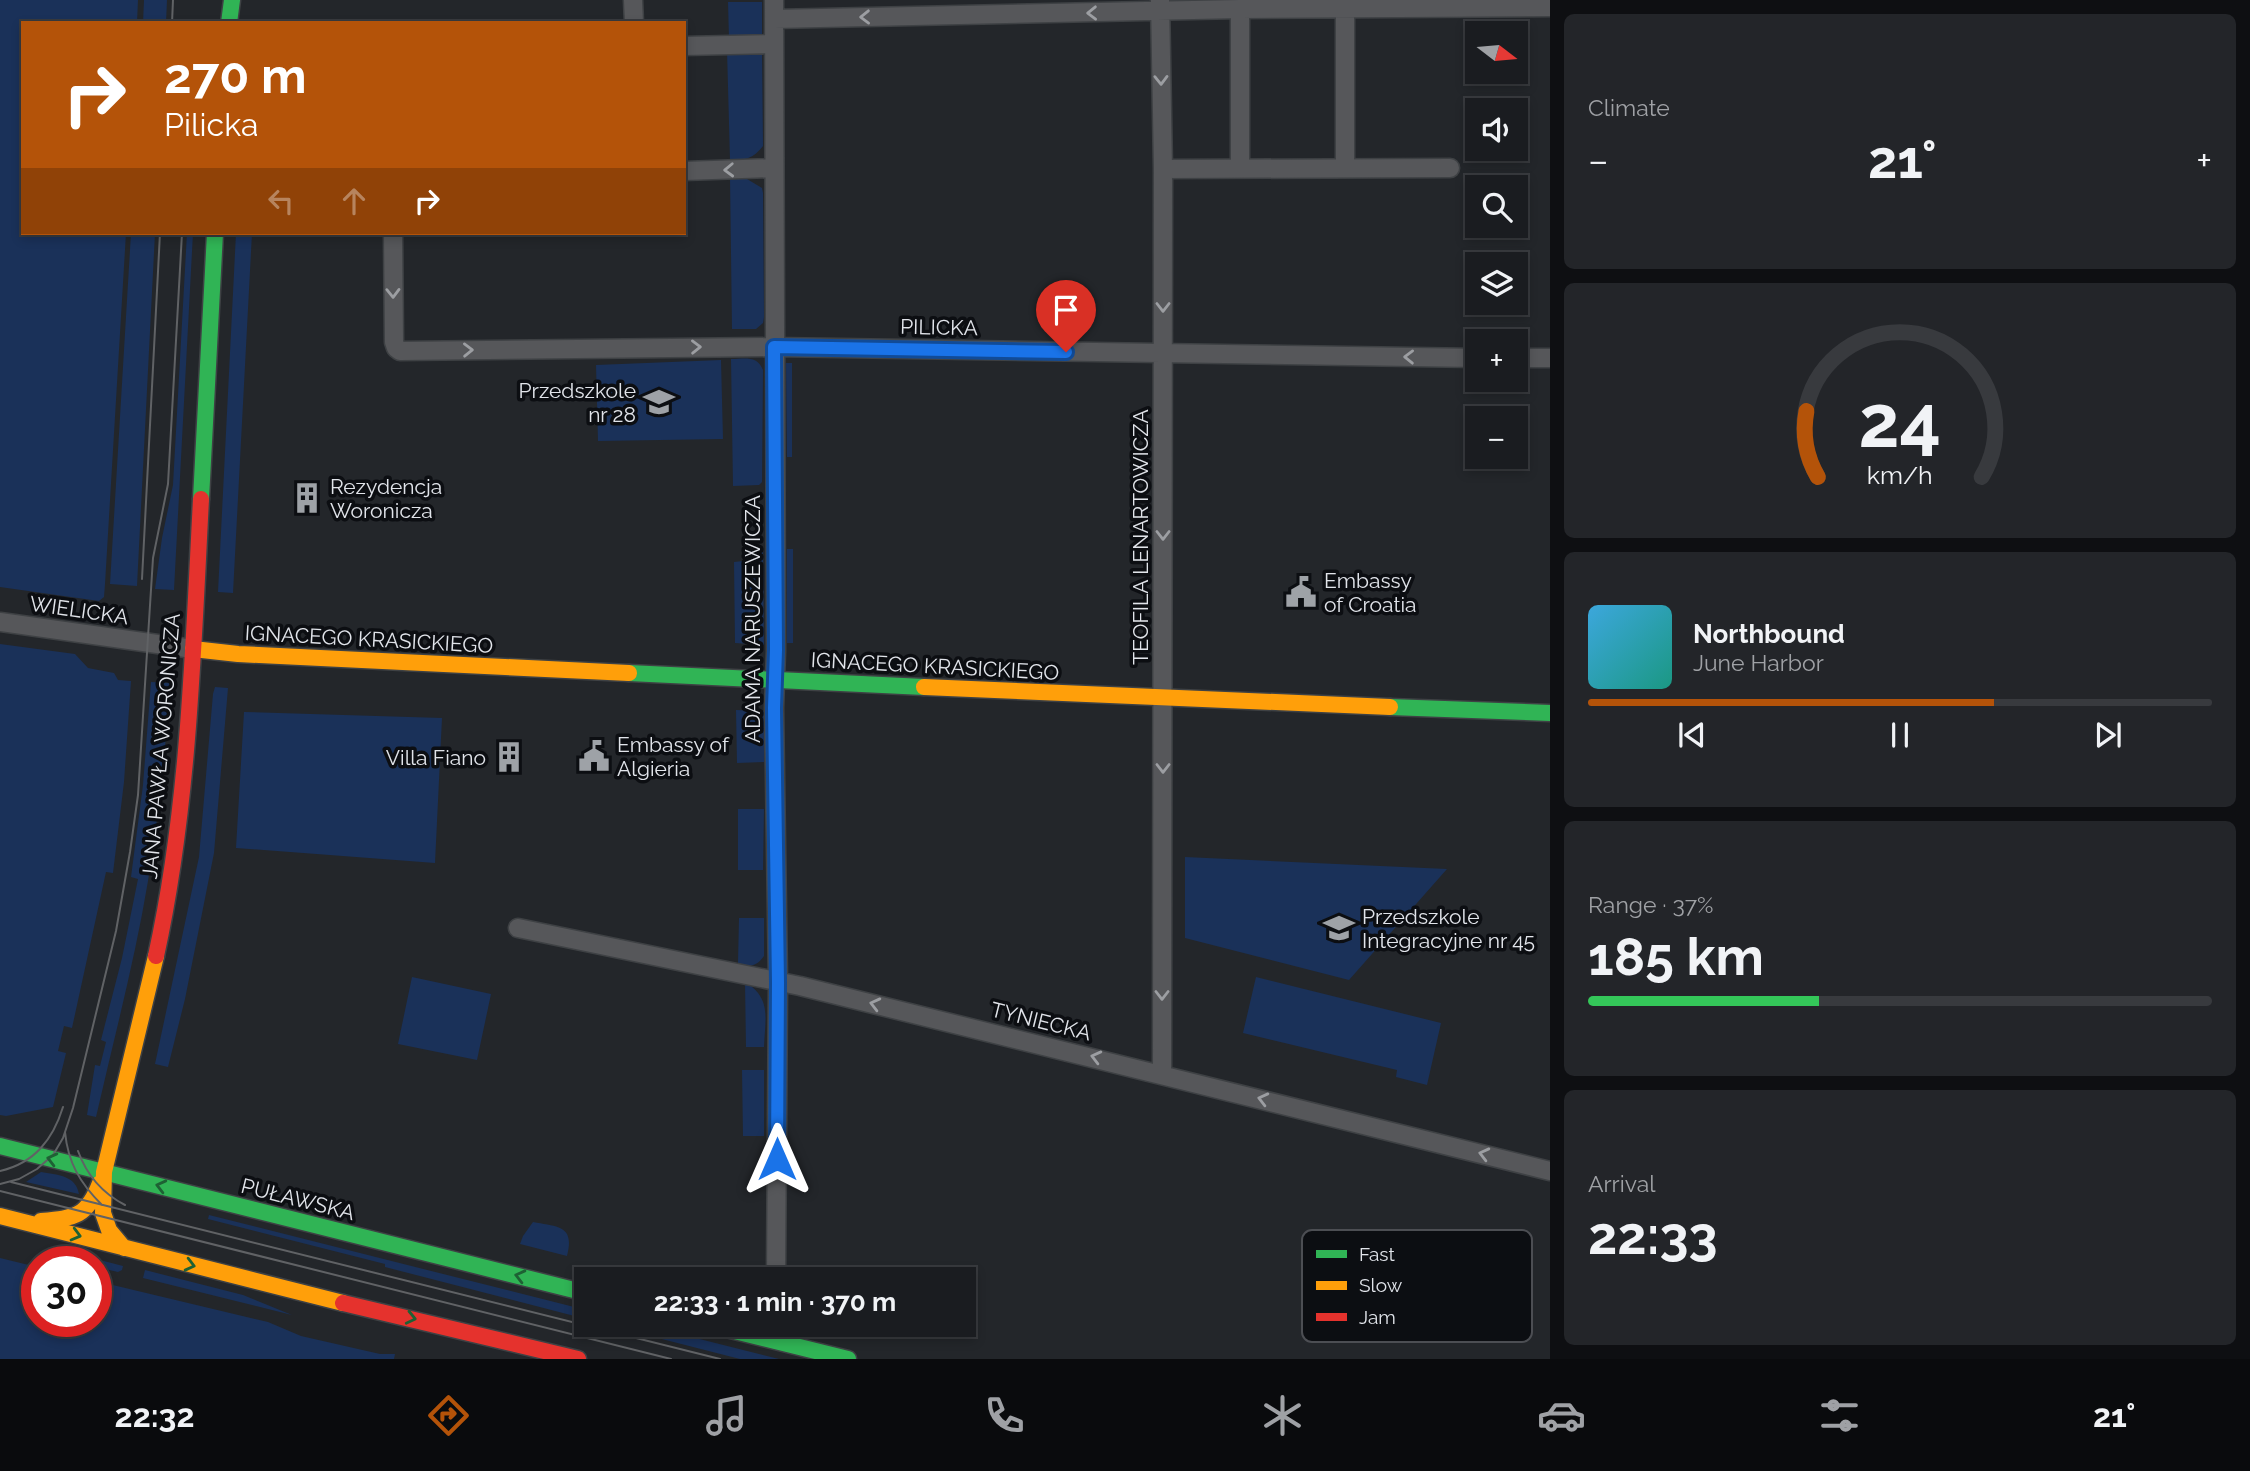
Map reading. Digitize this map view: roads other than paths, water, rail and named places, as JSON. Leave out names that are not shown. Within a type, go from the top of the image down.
[{"type":"street","points":[[218,0],[220,21]]},
{"type":"street","points":[[229,21],[232,0]]},
{"type":"street","points":[[634,0],[634,21]]},
{"type":"street","name":"ADAMA NARUSZEWICZA","points":[[774,0],[778,982],[776,1267]]},
{"type":"street","points":[[774,19],[1160,6],[1240,9],[1550,7]]},
{"type":"street","name":"TEOFILA LENARTOWICZA","points":[[1160,6],[1164,354],[1162,1074]]},
{"type":"street","points":[[1240,9],[1240,168]]},
{"type":"street","points":[[1345,9],[1345,168]]},
{"type":"street","points":[[686,46],[774,44]]},
{"type":"street","points":[[686,171],[774,168]]},
{"type":"street","points":[[1163,169],[1450,168]]},
{"type":"street","name":"JANA PAWŁA WORONICZA","points":[[124,1248],[109,1232],[104,1217],[104,1172],[163,923],[183,790],[215,235]]},
{"type":"street","name":"PILICKA","points":[[393,235],[394,342],[400,351],[774,347],[1465,358]]},
{"type":"street","points":[[1528,358],[1550,358]]},
{"type":"street","name":"WIELICKA","points":[[0,622],[193,649]]},
{"type":"street","name":"IGNACEGO KRASICKIEGO","points":[[193,649],[238,654],[1162,699],[1550,713]]},
{"type":"street","name":"TYNIECKA","points":[[518,928],[778,982],[1550,1171]]},
{"type":"street","name":"PUŁAWSKA","points":[[0,1146],[574,1290]]},
{"type":"street","points":[[28,1223],[84,1213],[92,1202],[104,1172]]},
{"type":"street","points":[[0,1216],[578,1359]]},
{"type":"street","points":[[787,1337],[848,1359]]},
{"type":"tram line","points":[[172,21],[173,0]]},
{"type":"tram line","points":[[142,579],[160,235]]},
{"type":"tram line","points":[[0,1184],[19,1179],[37,1169],[53,1155],[63,1138],[73,1108],[116,931],[138,795],[153,558],[168,484],[182,235]]},
{"type":"tram line","points":[[0,1171],[23,1162],[41,1148],[54,1129],[63,1107]]},
{"type":"tram line","points":[[65,1132],[76,1172],[102,1205]]},
{"type":"tram line","points":[[78,1151],[96,1183],[125,1205]]},
{"type":"tram line","points":[[11,1182],[720,1359]]},
{"type":"tram line","points":[[0,1191],[671,1359]]},
{"type":"place","name":"Przedszkole nr 28","points":[[659,402]]},
{"type":"place","name":"Rezydencja Woronicza","points":[[307,498]]},
{"type":"place","name":"Embassy of Croatia","points":[[1301,592]]},
{"type":"place","name":"Embassy of Algieria","points":[[594,756]]},
{"type":"place","name":"Villa Fiano","points":[[509,757]]},
{"type":"place","name":"Przedszkole Integracyjne nr 45","points":[[1339,928]]}]
